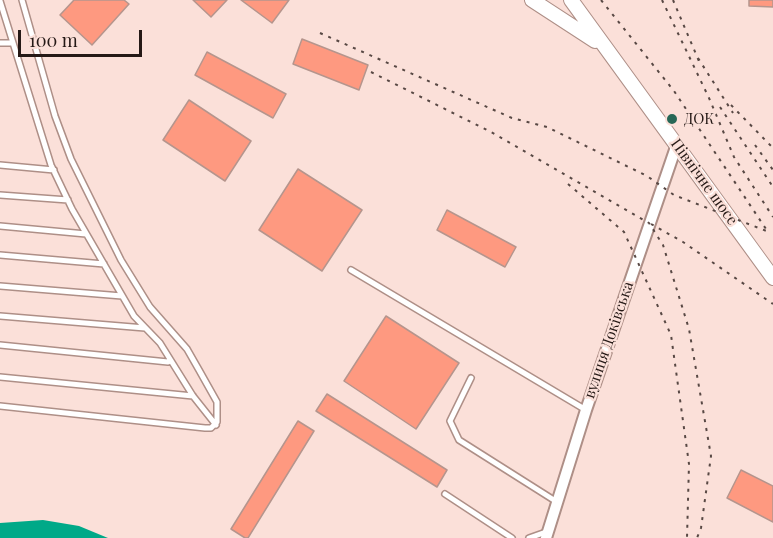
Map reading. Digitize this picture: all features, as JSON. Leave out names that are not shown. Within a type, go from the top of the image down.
[{"type":"main road","points":[[532,0],[570,22],[603,48]]},
{"type":"main road","name":"Північне шосе","points":[[571,0],[603,48],[773,278]]},
{"type":"street","name":"вулиця Доківська","points":[[547,535],[586,410],[676,144]]},
{"type":"lane","points":[[22,0],[55,116],[71,159],[121,260],[150,307],[187,349],[217,402],[216,425]]},
{"type":"lane","points":[[0,1],[54,170],[68,200],[122,296],[160,343],[193,396],[216,425]]},
{"type":"lane","points":[[0,43],[13,43]]},
{"type":"lane","points":[[0,165],[54,170]]},
{"type":"lane","points":[[0,195],[68,200]]},
{"type":"lane","points":[[0,226],[86,234]]},
{"type":"lane","points":[[0,255],[104,264]]},
{"type":"lane","points":[[351,270],[586,410]]},
{"type":"lane","points":[[0,286],[122,296]]},
{"type":"lane","points":[[0,316],[146,328]]},
{"type":"lane","points":[[0,345],[168,362]]},
{"type":"lane","points":[[0,377],[193,396]]},
{"type":"lane","points":[[471,378],[450,421],[459,440],[557,502]]},
{"type":"lane","points":[[0,406],[205,428],[216,425]]},
{"type":"lane","points":[[445,494],[512,538]]},
{"type":"lane","points":[[529,538],[547,535]]},
{"type":"shaded area","points":[[43,520],[79,526],[108,538],[0,538],[0,523]]},
{"type":"building","points":[[74,0],[124,0],[129,4],[92,45],[60,15]]},
{"type":"building","points":[[193,0],[227,0],[211,17]]},
{"type":"building","points":[[241,0],[289,0],[272,23]]},
{"type":"building","points":[[749,0],[773,0],[773,7],[749,6]]},
{"type":"building","points":[[302,39],[368,65],[359,90],[293,64]]},
{"type":"building","points":[[207,52],[286,94],[273,118],[195,75]]},
{"type":"building","points":[[189,100],[251,141],[225,181],[163,140]]},
{"type":"building","points":[[298,169],[362,210],[322,271],[259,230]]},
{"type":"building","points":[[447,210],[516,247],[505,267],[437,230]]},
{"type":"building","points":[[386,316],[459,363],[416,429],[344,381]]},
{"type":"building","points":[[327,394],[447,470],[437,487],[316,411]]},
{"type":"building","points":[[298,421],[314,431],[248,538],[245,538],[231,529]]},
{"type":"building","points":[[741,470],[773,486],[773,522],[727,498]]},
{"type":"railway","points":[[601,0],[674,91],[766,229]]},
{"type":"railway","points":[[662,0],[709,98],[734,157],[773,217]]},
{"type":"railway","points":[[673,0],[701,66]]},
{"type":"railway","points":[[320,33],[512,118],[547,127],[647,176],[674,195],[769,232]]},
{"type":"railway","points":[[698,58],[733,113]]},
{"type":"railway","points":[[371,72],[491,132],[649,223],[663,245],[689,329],[711,456],[701,528],[697,538]]},
{"type":"railway","points":[[731,105],[773,148]]},
{"type":"railway","points":[[720,107],[773,187]]},
{"type":"railway","points":[[755,145],[773,170]]},
{"type":"railway","points":[[568,184],[624,232],[671,335],[689,464],[687,538]]},
{"type":"railway","points":[[651,224],[683,242],[773,304]]},
{"type":"place","name":"ДОК","points":[[672,119]]}]
